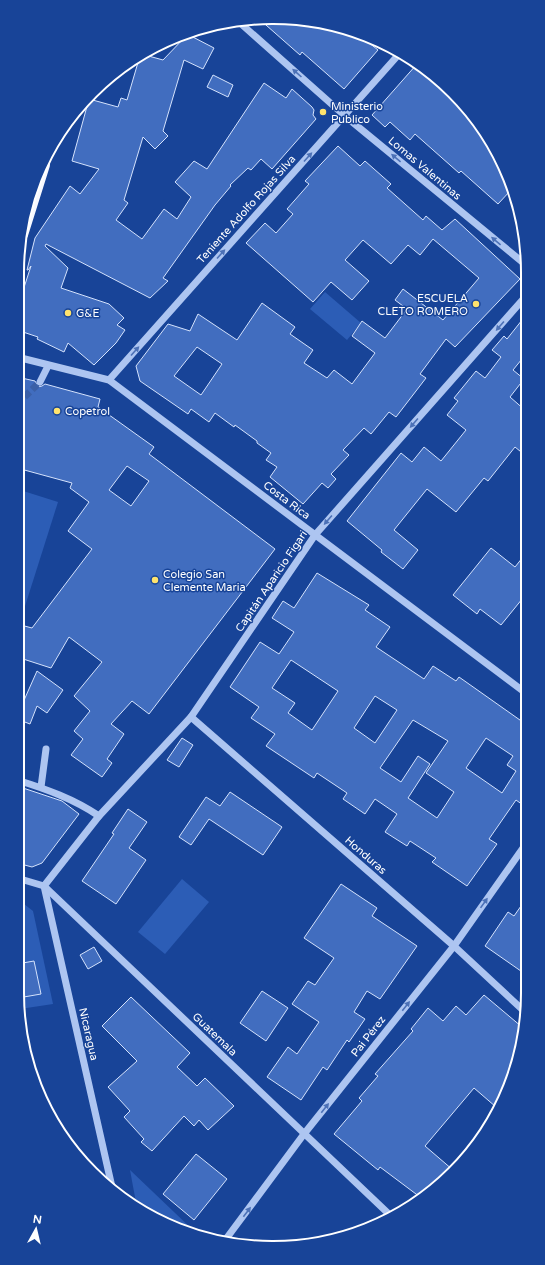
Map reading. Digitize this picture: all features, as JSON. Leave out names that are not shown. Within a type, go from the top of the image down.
[{"type":"street","name":"Lomas Valentinas","points":[[243,26],[345,116],[520,260]]},
{"type":"street","name":"Teniente Adolfo Rojas Silva","points":[[109,380],[397,57]]},
{"type":"street","name":"Capitán Aparicio Figari","points":[[44,886],[99,816],[191,717],[315,535],[521,302]]},
{"type":"street","name":"Costa Rica","points":[[24,359],[109,380],[521,690]]},
{"type":"street","points":[[40,382],[48,366]]},
{"type":"street","name":"Honduras","points":[[191,717],[454,946],[520,1007]]},
{"type":"street","points":[[41,787],[46,748]]},
{"type":"street","points":[[24,782],[41,787],[82,804],[99,816]]},
{"type":"street","name":"Pai Pérez","points":[[228,1237],[304,1134],[454,946],[521,851]]},
{"type":"street","name":"Guatemala","points":[[24,880],[44,886],[387,1213]]},
{"type":"street","name":"Nicaragua","points":[[44,886],[111,1180]]},
{"type":"shaded area","points":[[325,292],[361,323],[347,340],[310,309]]},
{"type":"shaded area","points":[[24,491],[58,502],[24,609]]},
{"type":"shaded area","points":[[182,879],[209,902],[165,954],[138,932]]},
{"type":"shaded area","points":[[24,904],[33,911],[53,1004],[25,1008]]},
{"type":"shaded area","points":[[130,1170],[189,1227],[148,1208],[136,1200]]},
{"type":"building","points":[[265,24],[305,26],[337,32],[368,43],[378,50],[344,89],[302,52],[300,55]]},
{"type":"building","points":[[193,37],[214,48],[203,69],[184,60],[163,131],[168,136],[155,149],[143,137],[124,200],[128,203],[116,220],[142,239],[164,209],[177,219],[191,197],[175,182],[194,161],[207,169],[264,83],[286,98],[292,89],[312,107],[314,110],[313,115],[316,119],[272,169],[261,159],[251,170],[248,168],[230,185],[231,186],[215,205],[163,278],[168,281],[150,298],[46,244],[45,246],[68,268],[61,288],[109,304],[124,318],[117,325],[125,330],[116,343],[94,365],[68,343],[64,352],[37,339],[38,337],[24,332],[24,288],[31,266],[27,270],[35,238],[70,186],[80,194],[99,169],[72,161],[86,109],[94,100],[118,107],[121,98],[127,100],[138,64],[150,56],[163,60],[181,42]]},
{"type":"building","points":[[414,68],[424,75],[448,97],[470,121],[488,148],[508,193],[498,204],[461,171],[459,173],[415,134],[410,140],[390,122],[385,127],[372,115]]},
{"type":"building","points":[[213,75],[233,85],[228,97],[207,87]]},
{"type":"building","points":[[338,146],[360,166],[365,161],[391,184],[387,188],[423,220],[426,216],[442,230],[455,219],[520,279],[455,347],[446,339],[420,374],[426,378],[396,417],[389,412],[371,434],[364,428],[343,450],[349,455],[331,474],[336,479],[328,488],[322,483],[303,504],[270,477],[277,467],[266,460],[271,453],[257,443],[257,441],[215,413],[209,422],[191,409],[188,414],[140,381],[136,366],[168,324],[190,331],[198,314],[237,340],[262,303],[295,327],[290,334],[313,350],[304,363],[327,378],[334,370],[352,384],[375,353],[352,336],[362,321],[385,338],[407,309],[395,300],[403,289],[443,320],[479,278],[433,239],[420,255],[408,245],[391,264],[363,240],[345,260],[369,281],[352,300],[331,282],[313,302],[246,243],[265,223],[276,233],[293,214],[287,209],[309,184],[305,181]],"holes":[[[197,347],[222,364],[201,395],[174,376]]]},
{"type":"building","points":[[521,321],[521,360],[513,370],[521,377],[521,383],[510,397],[521,407],[521,452],[515,447],[488,481],[484,478],[456,512],[427,489],[394,530],[418,550],[403,569],[381,552],[382,550],[347,521],[401,453],[412,462],[424,447],[441,461],[466,430],[447,415],[458,401],[454,398],[476,371],[485,378],[501,357],[492,350],[504,336],[507,339]]},
{"type":"building","name":"Colegio San Clemente Maria","points":[[24,379],[35,381],[38,387],[45,384],[100,399],[98,407],[154,447],[149,454],[275,549],[149,714],[132,701],[111,724],[124,734],[107,759],[112,763],[102,777],[71,755],[83,739],[74,731],[90,711],[74,696],[102,662],[69,637],[51,668],[24,659],[24,626],[32,628],[92,549],[68,531],[89,502],[70,488],[72,483],[24,470]],"holes":[[[127,466],[149,481],[131,506],[109,490]]]},
{"type":"building","points":[[491,548],[515,567],[521,560],[521,600],[501,625],[480,609],[477,614],[453,595]]},
{"type":"building","points":[[317,573],[369,605],[365,610],[390,627],[376,647],[424,679],[433,666],[456,681],[459,677],[521,721],[521,804],[516,800],[489,839],[497,844],[467,886],[432,862],[436,858],[410,841],[407,846],[385,832],[397,814],[375,799],[365,814],[343,799],[347,793],[317,773],[314,778],[266,746],[275,734],[251,718],[259,707],[230,687],[260,642],[279,654],[294,632],[272,618],[283,601],[294,608]],"holes":[[[291,660],[338,691],[312,730],[288,713],[295,703],[272,688]],[[375,696],[397,710],[375,743],[354,728]],[[413,720],[448,741],[426,773],[454,792],[437,818],[408,798],[430,764],[418,756],[401,782],[380,768]],[[486,738],[513,756],[507,765],[516,771],[502,793],[466,768]]]},
{"type":"building","points":[[37,671],[63,690],[47,713],[37,706],[30,724],[24,722],[24,700]]},
{"type":"building","points":[[182,738],[193,745],[179,767],[167,760]]},
{"type":"building","points":[[24,788],[62,801],[79,814],[42,863],[32,867],[24,865]]},
{"type":"building","points":[[230,792],[282,827],[263,855],[209,819],[191,845],[179,837],[206,797],[220,806]]},
{"type":"building","points":[[128,809],[147,822],[129,848],[146,860],[116,904],[82,881],[114,834],[112,833]]},
{"type":"building","points":[[341,884],[377,908],[372,916],[417,946],[380,999],[367,991],[354,1012],[365,1019],[349,1042],[347,1040],[327,1070],[323,1067],[301,1100],[267,1077],[288,1047],[297,1054],[319,1022],[292,1004],[308,981],[315,985],[334,958],[304,938]]},
{"type":"building","points":[[521,906],[521,971],[485,946],[508,912],[514,916]]},
{"type":"building","points":[[94,947],[102,961],[88,969],[80,955]]},
{"type":"building","points":[[34,961],[41,994],[24,997],[24,963]]},
{"type":"building","points":[[262,991],[288,1008],[266,1041],[240,1023]]},
{"type":"building","points":[[484,995],[519,1024],[513,1057],[502,1088],[494,1105],[474,1088],[425,1146],[449,1167],[417,1195],[380,1167],[378,1170],[334,1134],[362,1101],[359,1098],[378,1076],[375,1074],[413,1031],[411,1029],[428,1008],[443,1021],[456,1006],[466,1015]]},
{"type":"building","points":[[131,997],[190,1053],[177,1067],[197,1086],[205,1078],[234,1106],[208,1130],[199,1120],[194,1126],[184,1116],[152,1151],[141,1142],[144,1139],[124,1117],[130,1111],[108,1087],[137,1061],[102,1026]]},
{"type":"building","points":[[196,1154],[227,1179],[194,1220],[163,1194]]},
{"type":"tunnel","points":[[24,397],[40,382]]},
{"type":"place","name":"Ministerio Publico","points":[[323,112]]},
{"type":"place","name":"ESCUELA CLETO ROMERO","points":[[476,304]]},
{"type":"place","name":"G&E","points":[[68,313]]},
{"type":"place","name":"Copetrol","points":[[57,411]]},
{"type":"place","name":"Colegio San Clemente Maria","points":[[155,580]]}]
